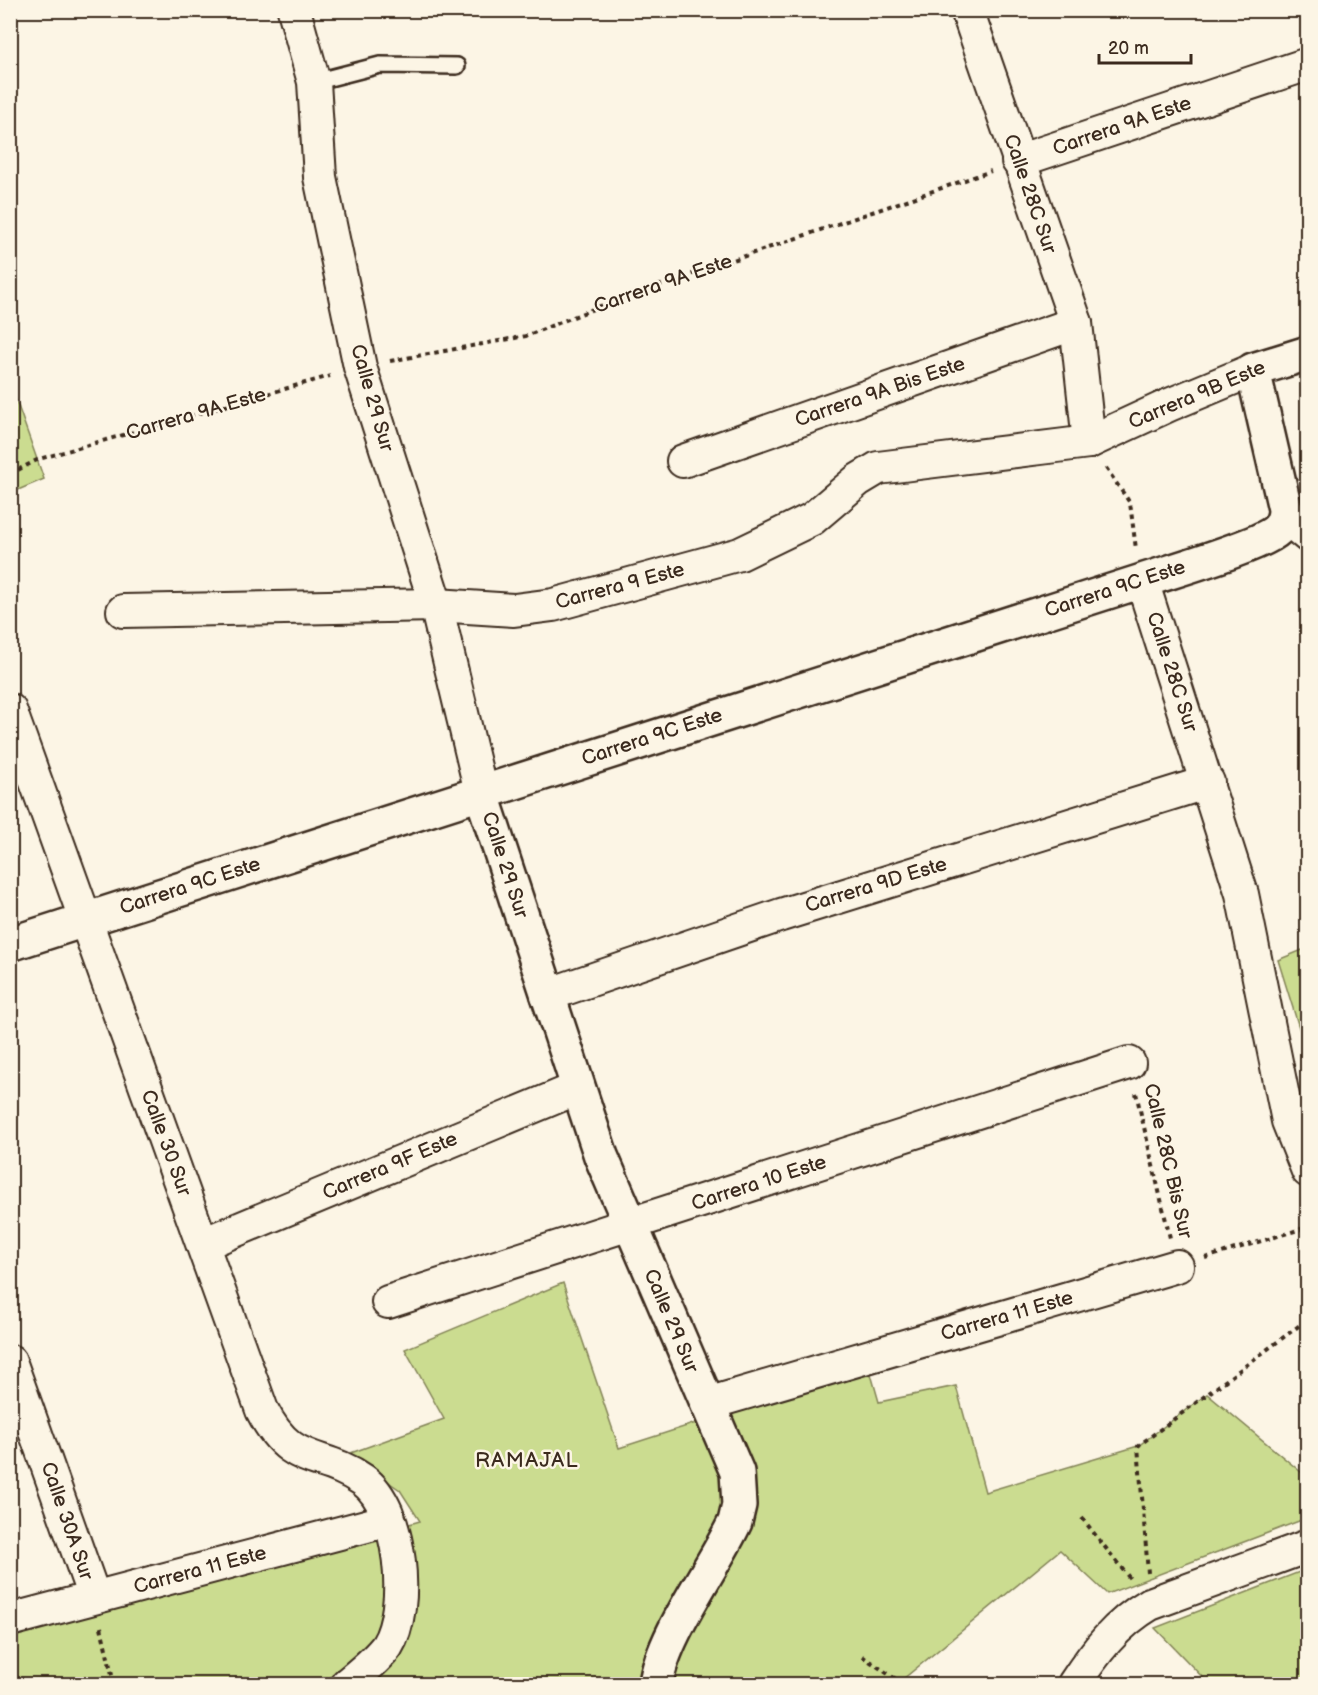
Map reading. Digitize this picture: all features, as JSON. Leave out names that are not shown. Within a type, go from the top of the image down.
[{"type":"street","name":"Calle 29 Sur","points":[[294,10],[314,82],[320,177],[360,367],[436,605],[481,792],[578,1088],[629,1225],[737,1472],[739,1505],[723,1546],[671,1639],[658,1672],[656,1684]]},
{"type":"street","name":"Calle 28C Sur","points":[[967,10],[1076,323],[1089,442]]},
{"type":"street","name":"Carrera 9A Este","points":[[1018,161],[1308,64]]},
{"type":"street","name":"Carrera 9A Bis Este","points":[[683,461],[1076,323]]},
{"type":"street","name":"Carrera 9B Este","points":[[1089,442],[1253,370],[1308,353]]},
{"type":"street","points":[[1253,370],[1285,500],[1296,527]]},
{"type":"street","name":"Carrera 9 Este","points":[[123,611],[436,605],[514,610],[553,605],[740,554],[812,519],[858,480],[878,468],[1089,442]]},
{"type":"street","name":"Carrera 9C Este","points":[[10,944],[1142,581],[1257,541],[1276,532],[1296,527]]},
{"type":"street","name":"Calle 28C Sur","points":[[1142,581],[1242,894],[1288,1121],[1308,1171]]},
{"type":"street","name":"Calle 30 Sur","points":[[10,710],[262,1410],[271,1428],[287,1445],[306,1457],[350,1473],[364,1481],[377,1494],[389,1520],[402,1598],[398,1623],[386,1647],[347,1684]]},
{"type":"street","name":"Carrera 9D Este","points":[[547,995],[781,915],[1208,782]]},
{"type":"street","name":"Carrera 10 Este","points":[[388,1302],[1129,1063]]},
{"type":"street","name":"Carrera 9F Este","points":[[203,1244],[578,1088]]},
{"type":"street","name":"Carrera 11 Este","points":[[707,1404],[1177,1266]]},
{"type":"street","name":"Calle 30A Sur","points":[[10,1361],[94,1598]]},
{"type":"street","name":"Carrera 11 Este","points":[[10,1620],[389,1520]]},
{"type":"street","points":[[1074,1684],[1109,1635],[1130,1616],[1150,1604],[1308,1546]]},
{"type":"lane","points":[[314,82],[380,65],[457,66]]},
{"type":"path","name":"Carrera 9A Este","points":[[10,474],[39,459],[360,367],[526,336],[603,304],[1018,161]]},
{"type":"path","points":[[1089,442],[1130,503],[1142,581]]},
{"type":"path","name":"Calle 28C Bis Sur","points":[[1129,1063],[1177,1266]]},
{"type":"path","points":[[1177,1266],[1308,1227]]},
{"type":"path","points":[[1150,1604],[1138,1446],[1308,1319]]},
{"type":"path","points":[[1082,1518],[1150,1604]]},
{"type":"path","name":"Calle 30A Sur","points":[[94,1598],[114,1684]]},
{"type":"path","points":[[862,1656],[903,1684]]},
{"type":"green space","points":[[11,386],[44,479],[10,493]]},
{"type":"green space","points":[[1307,948],[1307,1071],[1301,1034],[1278,960]]},
{"type":"green space","points":[[563,1283],[619,1448],[869,1367],[879,1402],[956,1386],[985,1492],[1138,1446],[1207,1394],[1307,1477],[1307,1518],[1107,1594],[1060,1550],[897,1684],[11,1684],[11,1635],[420,1521],[400,1490],[348,1454],[444,1419],[405,1349]]},
{"type":"green space","points":[[1307,1569],[1307,1684],[1209,1684],[1155,1628]]},
{"type":"district","name":"RAMAJAL","points":[[527,1460]]}]
